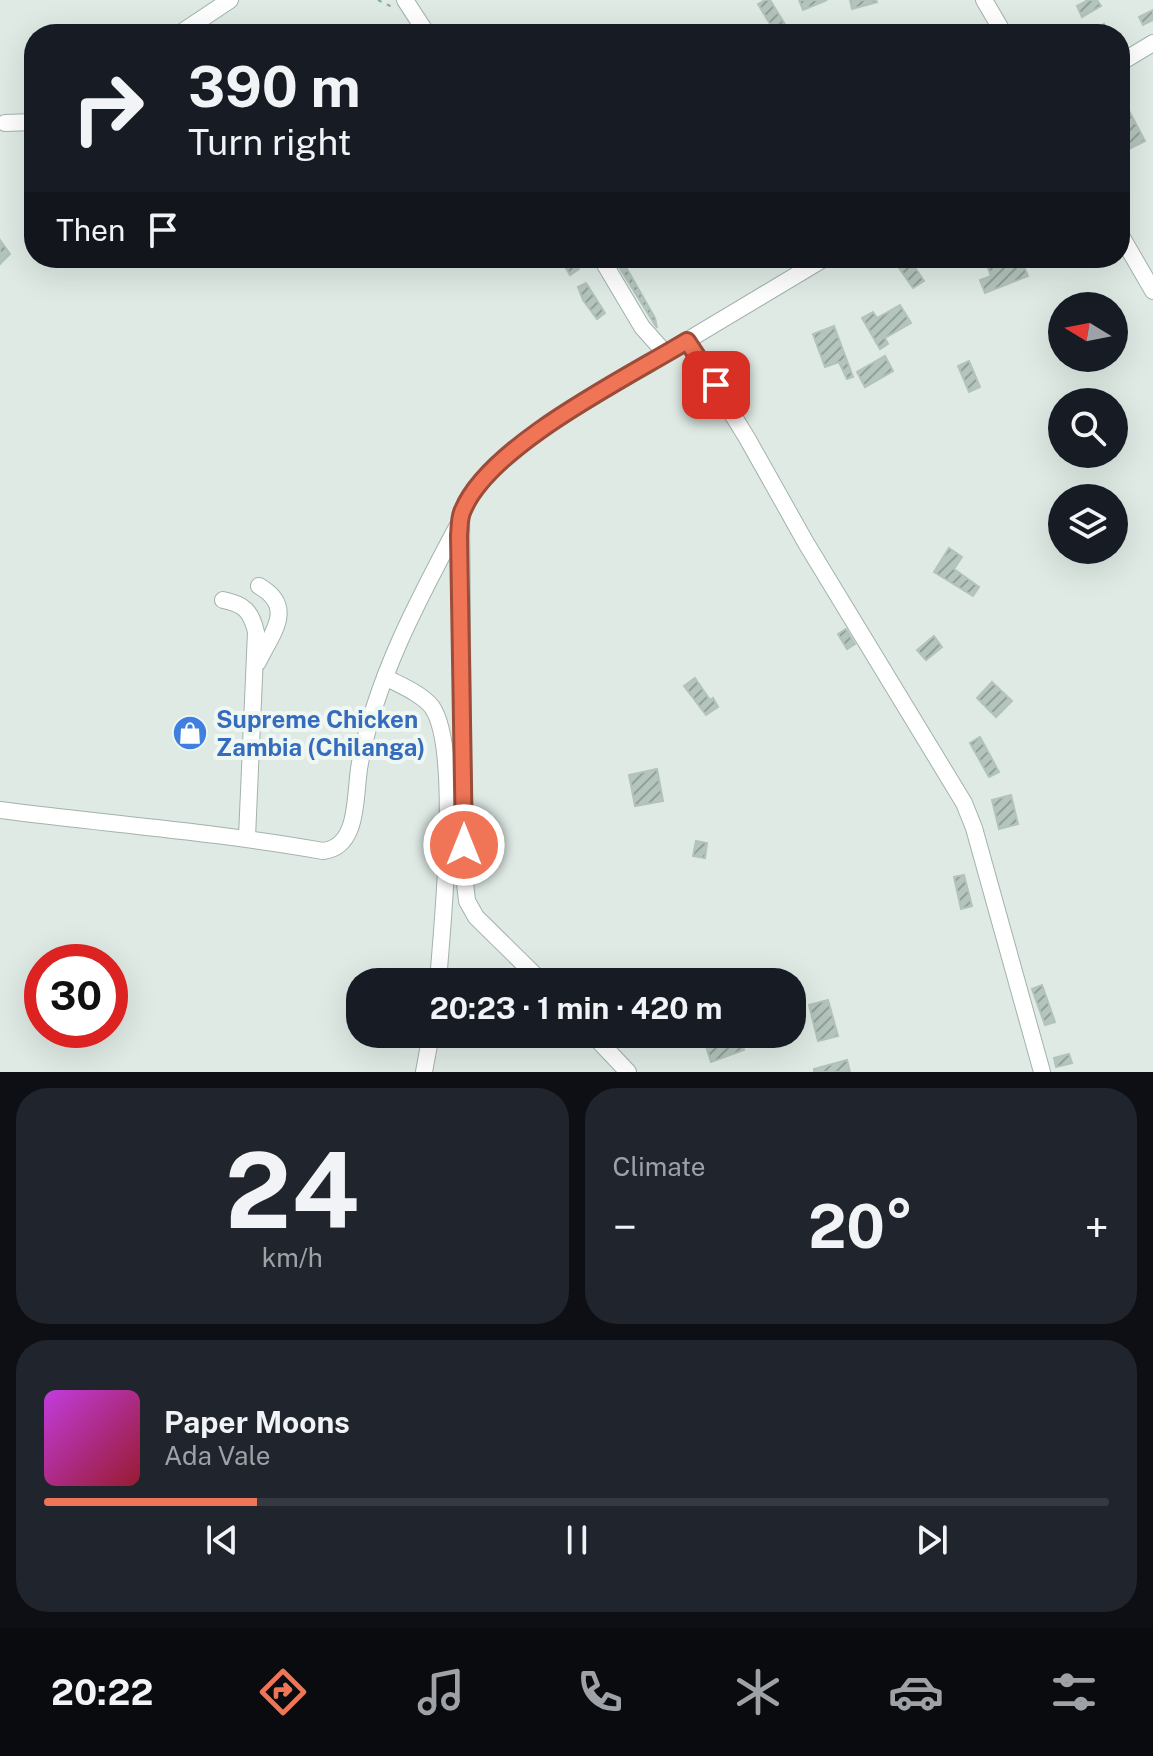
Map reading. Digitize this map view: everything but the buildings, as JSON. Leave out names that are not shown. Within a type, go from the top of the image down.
[{"type":"street","points":[[194,24],[230,0]]},
{"type":"street","points":[[405,0],[421,24]]},
{"type":"street","points":[[984,0],[998,24]]},
{"type":"street","points":[[1130,57],[1153,43]]},
{"type":"street","points":[[5,123],[24,122]]},
{"type":"street","points":[[1130,251],[1153,291]]},
{"type":"street","points":[[607,268],[642,327],[666,354]]},
{"type":"street","points":[[0,810],[116,826],[247,837],[323,851],[340,846],[350,833],[359,764],[385,677],[412,612],[469,499],[497,465],[556,419],[808,268]]},
{"type":"street","points":[[687,341],[964,803],[974,828],[1042,1072]]},
{"type":"street","points":[[460,522],[464,874],[467,901],[476,917],[528,968]]},
{"type":"street","points":[[255,668],[280,614],[278,602],[259,586]]},
{"type":"street","points":[[223,600],[238,603],[252,616],[256,632],[247,837]]},
{"type":"street","points":[[385,677],[428,702],[444,739],[447,824],[439,968]]},
{"type":"street","points":[[424,1072],[428,1048]]},
{"type":"street","points":[[605,1048],[628,1072]]},
{"type":"place","name":"Supreme Chicken Zambia (Chilanga)","points":[[190,733]]},
{"type":"route","points":[[464,845],[464,696],[459,535],[464,507],[497,465],[523,442],[687,341],[716,385]]}]
